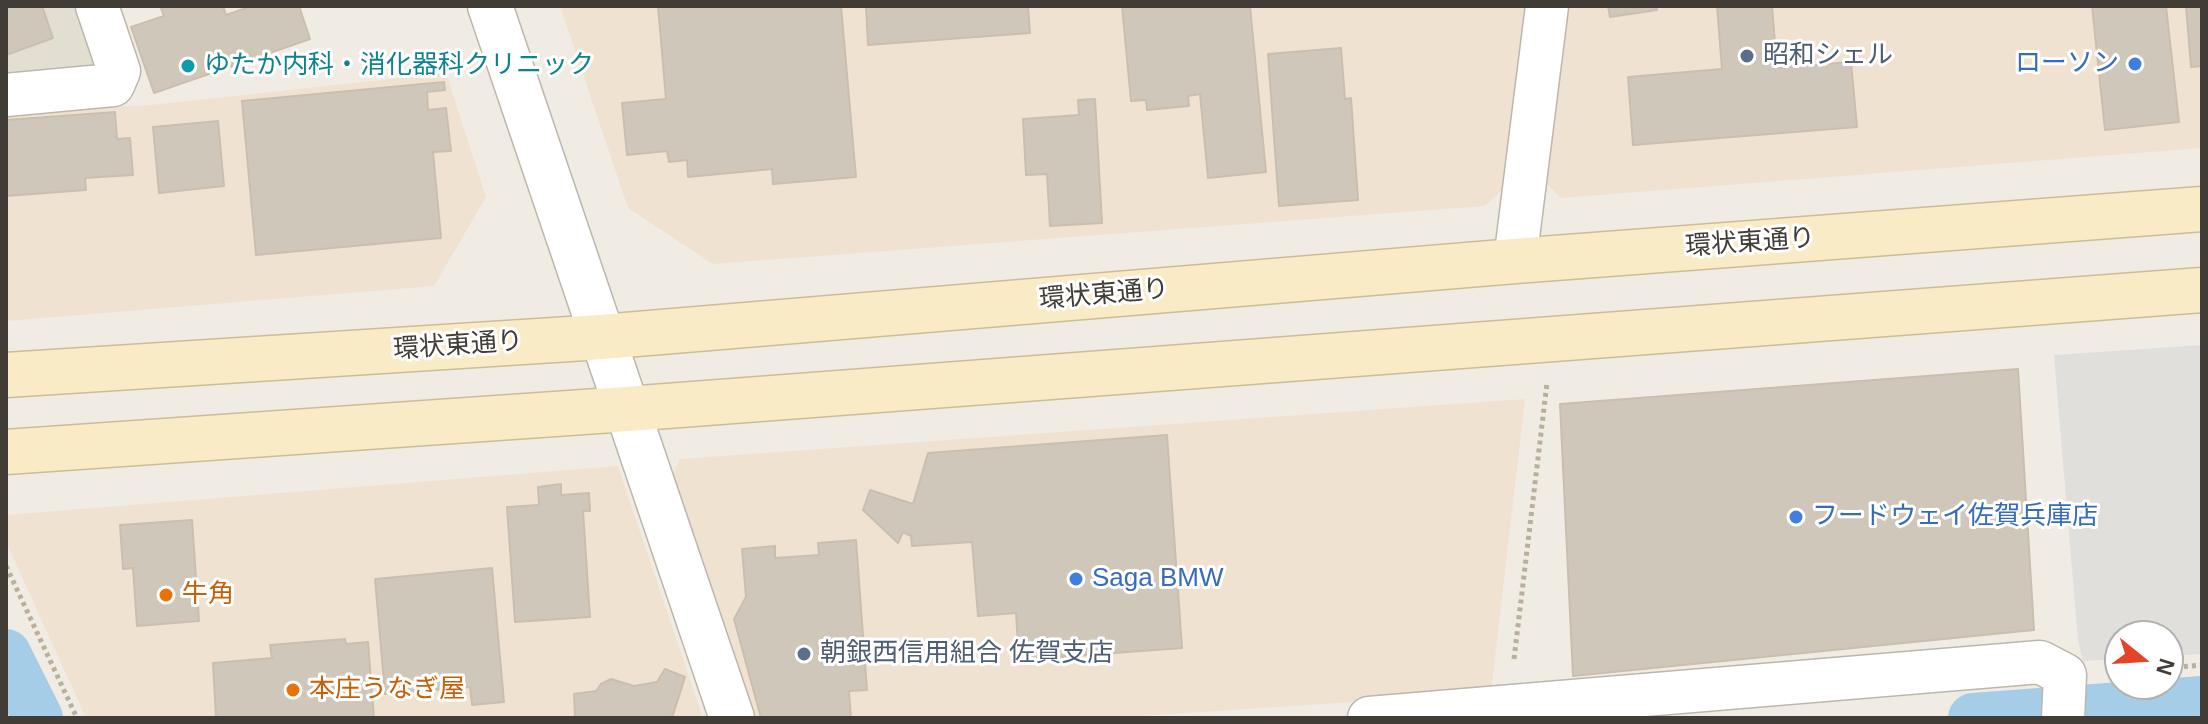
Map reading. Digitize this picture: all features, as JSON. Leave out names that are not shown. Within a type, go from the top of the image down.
[{"type":"main road","name":"環状東通り","points":[[6,375],[601,337],[1515,261],[2202,209]]},
{"type":"main road","points":[[6,452],[627,409],[2202,290]]},
{"type":"street","points":[[6,95],[113,85],[119,71],[97,6]]},
{"type":"street","points":[[490,6],[732,718]]},
{"type":"street","points":[[1515,261],[1547,6]]},
{"type":"street","points":[[1369,718],[2040,662],[2065,675],[2063,718]]},
{"type":"path","points":[[1509,706],[1547,382]]},
{"type":"path","points":[[6,566],[77,718]]},
{"type":"shaded area","points":[[6,6],[75,6],[95,65],[6,74]]},
{"type":"shaded area","points":[[560,6],[1527,6],[1505,187],[1485,206],[713,264],[628,208]]},
{"type":"shaded area","points":[[1565,6],[2202,6],[2202,148],[1561,198],[1543,180]]},
{"type":"shaded area","points":[[446,73],[486,197],[434,286],[6,321],[6,113],[151,105]]},
{"type":"shaded area","points":[[2202,345],[2202,654],[2184,655],[2184,620],[2104,620],[2104,660],[2083,661],[2078,641],[2054,355]]},
{"type":"shaded area","points":[[1525,399],[1491,693],[1110,718],[752,718],[670,481],[680,459]]},
{"type":"shaded area","points":[[618,466],[703,718],[86,718],[6,542],[6,515]]},
{"type":"building","points":[[6,6],[42,6],[53,38],[6,55]]},
{"type":"building","name":"ゆたか内科・消化器科クリニック","points":[[160,6],[223,6],[226,15],[252,6],[299,6],[310,39],[154,93],[131,27],[164,16]]},
{"type":"building","points":[[658,6],[841,6],[856,177],[773,184],[772,169],[688,177],[687,160],[669,162],[667,151],[627,155],[622,103],[666,99]]},
{"type":"building","points":[[866,6],[1028,6],[1030,33],[868,45]]},
{"type":"building","points":[[1122,6],[1250,6],[1266,172],[1208,178],[1200,94],[1188,96],[1189,106],[1147,110],[1146,100],[1131,101]]},
{"type":"building","points":[[1608,6],[1656,6],[1657,10],[1610,17]]},
{"type":"building","points":[[1717,6],[1772,6],[1777,68],[1851,62],[1857,127],[1633,145],[1628,77],[1722,69]]},
{"type":"building","name":"ローソン","points":[[2092,6],[2166,6],[2179,122],[2105,130]]},
{"type":"building","points":[[2186,6],[2202,6],[2202,66],[2191,67]]},
{"type":"building","points":[[1341,48],[1345,99],[1351,98],[1358,200],[1279,206],[1268,54]]},
{"type":"building","points":[[444,82],[445,90],[427,92],[428,110],[446,108],[451,151],[433,152],[441,238],[256,255],[242,101]]},
{"type":"building","points":[[1095,99],[1102,223],[1050,226],[1047,174],[1026,175],[1023,119],[1079,115],[1078,100]]},
{"type":"building","points":[[115,112],[117,139],[130,138],[133,175],[85,178],[86,190],[6,196],[6,120]]},
{"type":"building","points":[[218,121],[224,186],[159,193],[153,127]]},
{"type":"building","name":"フードウェイ佐賀兵庫店","points":[[2018,369],[2034,630],[1573,676],[1560,404]]},
{"type":"building","name":"Saga BMW","points":[[1167,435],[1182,648],[1019,660],[1016,613],[978,616],[972,542],[912,546],[911,536],[903,532],[898,543],[863,510],[870,490],[913,504],[928,453]]},
{"type":"building","points":[[561,484],[561,495],[589,493],[590,511],[583,511],[590,617],[515,622],[507,507],[539,505],[538,487]]},
{"type":"building","name":"牛角","points":[[192,520],[199,621],[137,626],[133,568],[123,569],[120,525]]},
{"type":"building","name":"朝銀西信用組合 佐賀支店","points":[[856,540],[867,690],[849,691],[851,718],[761,718],[734,619],[746,597],[742,549],[775,546],[775,558],[819,555],[818,543]]},
{"type":"building","points":[[492,568],[504,702],[472,705],[470,687],[385,694],[375,579]]},
{"type":"building","name":"本庄うなぎ屋","points":[[345,639],[346,644],[368,642],[374,718],[216,718],[213,663],[272,658],[270,645]]},
{"type":"building","points":[[665,669],[685,677],[672,718],[575,718],[574,694],[596,691],[611,679],[634,686],[657,682]]},
{"type":"waterway","points":[[6,654],[38,718]]},
{"type":"waterway","points":[[1973,718],[2202,701]]},
{"type":"place","name":"昭和シェル","points":[[1747,56]]},
{"type":"place","name":"ローソン","points":[[2135,64]]},
{"type":"place","name":"ゆたか内科・消化器科クリニック","points":[[188,66]]},
{"type":"place","name":"フードウェイ佐賀兵庫店","points":[[1796,517]]},
{"type":"place","name":"Saga BMW","points":[[1076,579]]},
{"type":"place","name":"牛角","points":[[166,595]]},
{"type":"place","name":"朝銀西信用組合 佐賀支店","points":[[804,654]]},
{"type":"place","name":"本庄うなぎ屋","points":[[293,690]]}]
